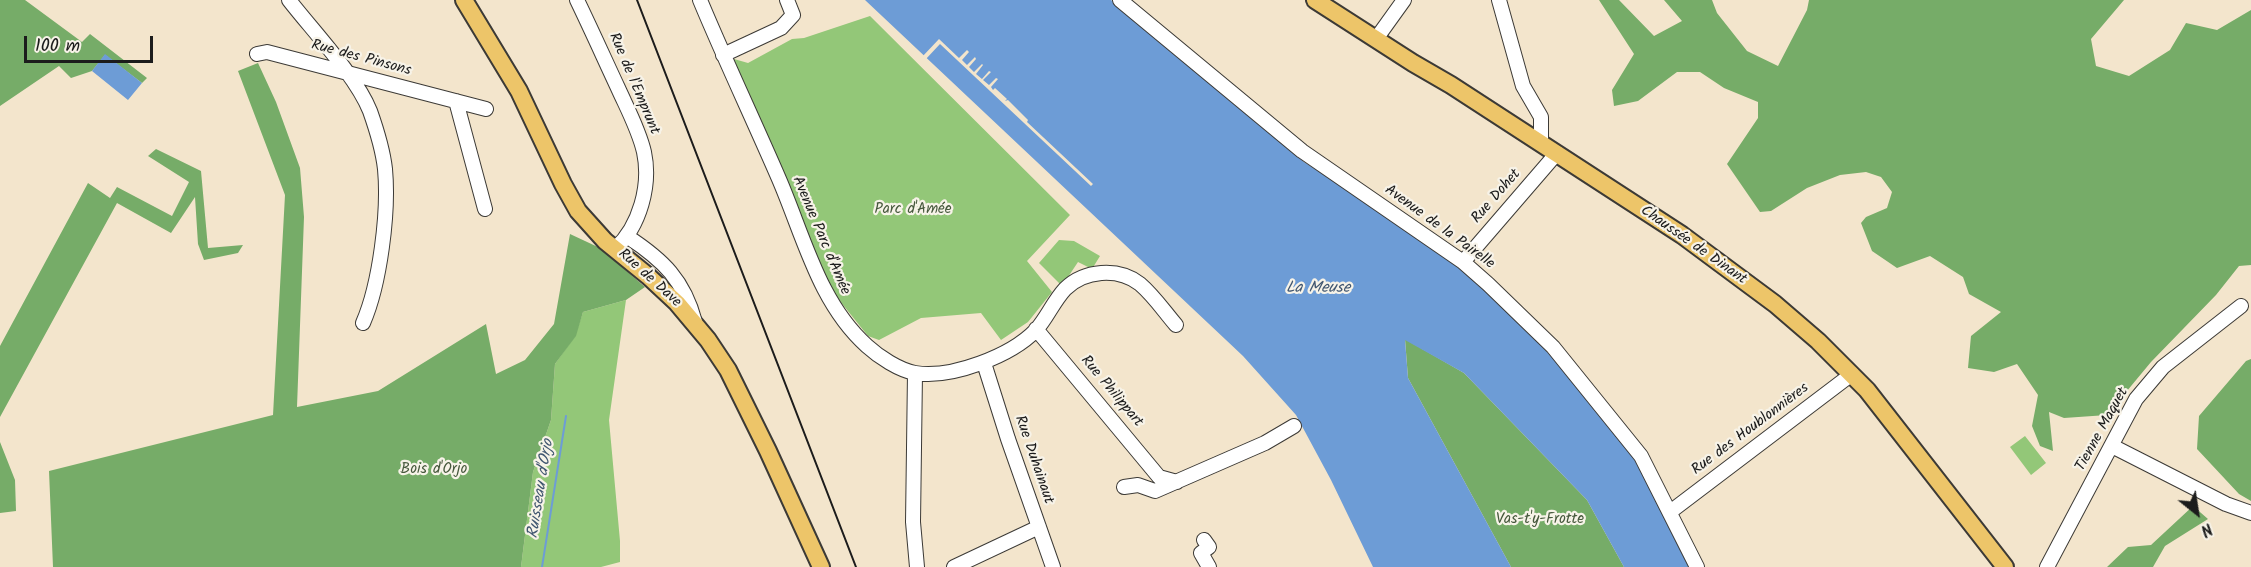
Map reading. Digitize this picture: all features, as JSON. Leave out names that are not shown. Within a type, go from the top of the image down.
[{"type":"main road","name":"Rue de Dave","points":[[464,0],[519,91],[574,205],[589,225],[621,243],[648,276],[695,323],[728,370],[747,406],[821,567]]},
{"type":"main road","name":"Chaussée de Dinant","points":[[1321,2],[1682,235],[1775,304],[1818,341],[1867,390],[2005,567]]},
{"type":"street","points":[[289,0],[346,72],[369,110],[385,166],[385,213],[380,254],[369,309],[363,323]]},
{"type":"street","name":"Rue de l'Emprunt","points":[[578,0],[628,109],[644,150],[643,197],[621,243]]},
{"type":"street","name":"Avenue Parc d'Amée","points":[[700,0],[763,142],[822,288],[832,306],[868,348],[897,366],[915,373]]},
{"type":"street","points":[[723,55],[781,28],[793,15],[787,0]]},
{"type":"street","name":"Avenue de la Pairelle","points":[[1120,0],[1302,151],[1462,262],[1553,347],[1641,456],[1697,567]]},
{"type":"street","points":[[1376,39],[1404,0]]},
{"type":"street","points":[[1499,0],[1523,86],[1541,117],[1541,142]]},
{"type":"street","name":"Rue des Pinsons","points":[[257,54],[267,52],[486,109]]},
{"type":"street","points":[[456,101],[485,208]]},
{"type":"street","name":"Rue Dohet","points":[[1462,262],[1557,153]]},
{"type":"street","points":[[917,567],[913,522],[915,373],[949,371],[984,363],[1019,344],[1036,329],[1065,290],[1074,281],[1086,275],[1120,274],[1138,282],[1176,325]]},
{"type":"street","name":"Tienne Maquet","points":[[2047,567],[2136,399],[2163,367],[2241,306]]},
{"type":"street","name":"Rue Philippart","points":[[1036,329],[1159,477]]},
{"type":"street","name":"Rue Duhainaut","points":[[984,363],[1053,567]]},
{"type":"street","name":"Rue des Houblonnières","points":[[1670,512],[1852,374]]},
{"type":"street","points":[[1177,482],[1159,477],[1131,486],[1155,491],[1177,482],[1265,443],[1294,426]]},
{"type":"street","points":[[2112,446],[2226,504],[2251,513]]},
{"type":"street","points":[[954,567],[1039,527]]},
{"type":"street","points":[[1204,540],[1209,547],[1201,554],[1209,567]]},
{"type":"green space","points":[[0,0],[25,0],[82,42],[90,34],[147,78],[142,83],[105,55],[92,71],[71,78],[59,66],[0,106]]},
{"type":"green space","points":[[1599,0],[1619,0],[1654,36],[1682,21],[1664,0],[1712,0],[1717,13],[1747,51],[1778,66],[1807,10],[1809,0],[2124,0],[2091,39],[2096,66],[2129,76],[2170,50],[2186,23],[2217,30],[2251,10],[2251,265],[2239,266],[2216,295],[2151,362],[2107,415],[2064,418],[2049,412],[2053,451],[2040,446],[2032,426],[2038,395],[2017,364],[1994,372],[1968,368],[1971,336],[2001,312],[1969,294],[1963,277],[1930,256],[1897,268],[1872,251],[1861,223],[1866,217],[1887,208],[1892,192],[1881,177],[1866,172],[1840,175],[1807,188],[1771,211],[1760,212],[1727,164],[1758,118],[1758,102],[1724,88],[1700,72],[1677,72],[1638,101],[1614,106],[1612,90],[1634,54]]},
{"type":"green space","name":"Parc d'Amée","points":[[870,16],[1070,215],[1027,261],[1052,292],[1028,322],[1001,340],[981,313],[921,318],[879,340],[868,336],[827,285],[733,62],[734,59],[748,63],[792,39],[804,38]]},
{"type":"green space","name":"Bois d'Orjo","points":[[258,63],[276,102],[300,168],[304,217],[297,407],[378,391],[486,324],[496,374],[525,360],[554,324],[570,234],[600,248],[645,287],[626,300],[583,312],[576,336],[555,364],[551,420],[533,472],[521,567],[53,567],[49,471],[273,415],[285,195],[238,71]]},
{"type":"green space","points":[[156,149],[201,171],[208,248],[243,245],[238,253],[204,260],[198,244],[195,197],[171,233],[117,203],[0,417],[0,346],[88,183],[110,198],[117,187],[172,216],[189,182],[148,156]]},
{"type":"green space","points":[[1059,240],[1074,241],[1100,256],[1092,269],[1078,262],[1062,286],[1039,263]]},
{"type":"green space","points":[[626,300],[609,420],[620,562],[601,567],[521,567],[533,472],[551,420],[555,364],[575,336],[583,312]]},
{"type":"green space","name":"Vas-t'y-Frotte","points":[[1405,339],[1464,373],[1587,500],[1624,567],[1511,567],[1408,378]]},
{"type":"green space","points":[[2251,359],[2251,501],[2239,494],[2197,449],[2199,416],[2246,361]]},
{"type":"green space","points":[[2025,436],[2046,463],[2031,475],[2010,447]]},
{"type":"green space","points":[[0,442],[15,480],[16,511],[0,513]]},
{"type":"green space","points":[[2193,506],[2208,519],[2165,546],[2153,567],[2107,567],[2128,547],[2151,545]]},
{"type":"water","name":"La Meuse","points":[[865,0],[1111,0],[1304,162],[1440,250],[1485,287],[1554,359],[1637,458],[1689,567],[1624,567],[1587,500],[1464,373],[1405,340],[1408,378],[1511,567],[1373,567],[1331,480],[1296,415],[1243,356]]},
{"type":"water","points":[[105,54],[142,83],[128,100],[92,71]]},
{"type":"pier","points":[[939,39],[959,58],[967,50],[969,52],[962,60],[967,65],[975,57],[976,59],[969,67],[974,72],[982,64],[976,74],[982,79],[989,71],[991,72],[983,80],[989,85],[996,78],[998,79],[991,87],[993,90],[995,88],[1007,99],[1005,101],[1008,100],[1028,120],[1027,122],[1093,184],[1091,186],[940,44],[925,60],[922,57]]},
{"type":"waterway","name":"Ruisseau d'Orjo","points":[[542,567],[566,416]]},
{"type":"railway","points":[[637,0],[856,567]]}]
